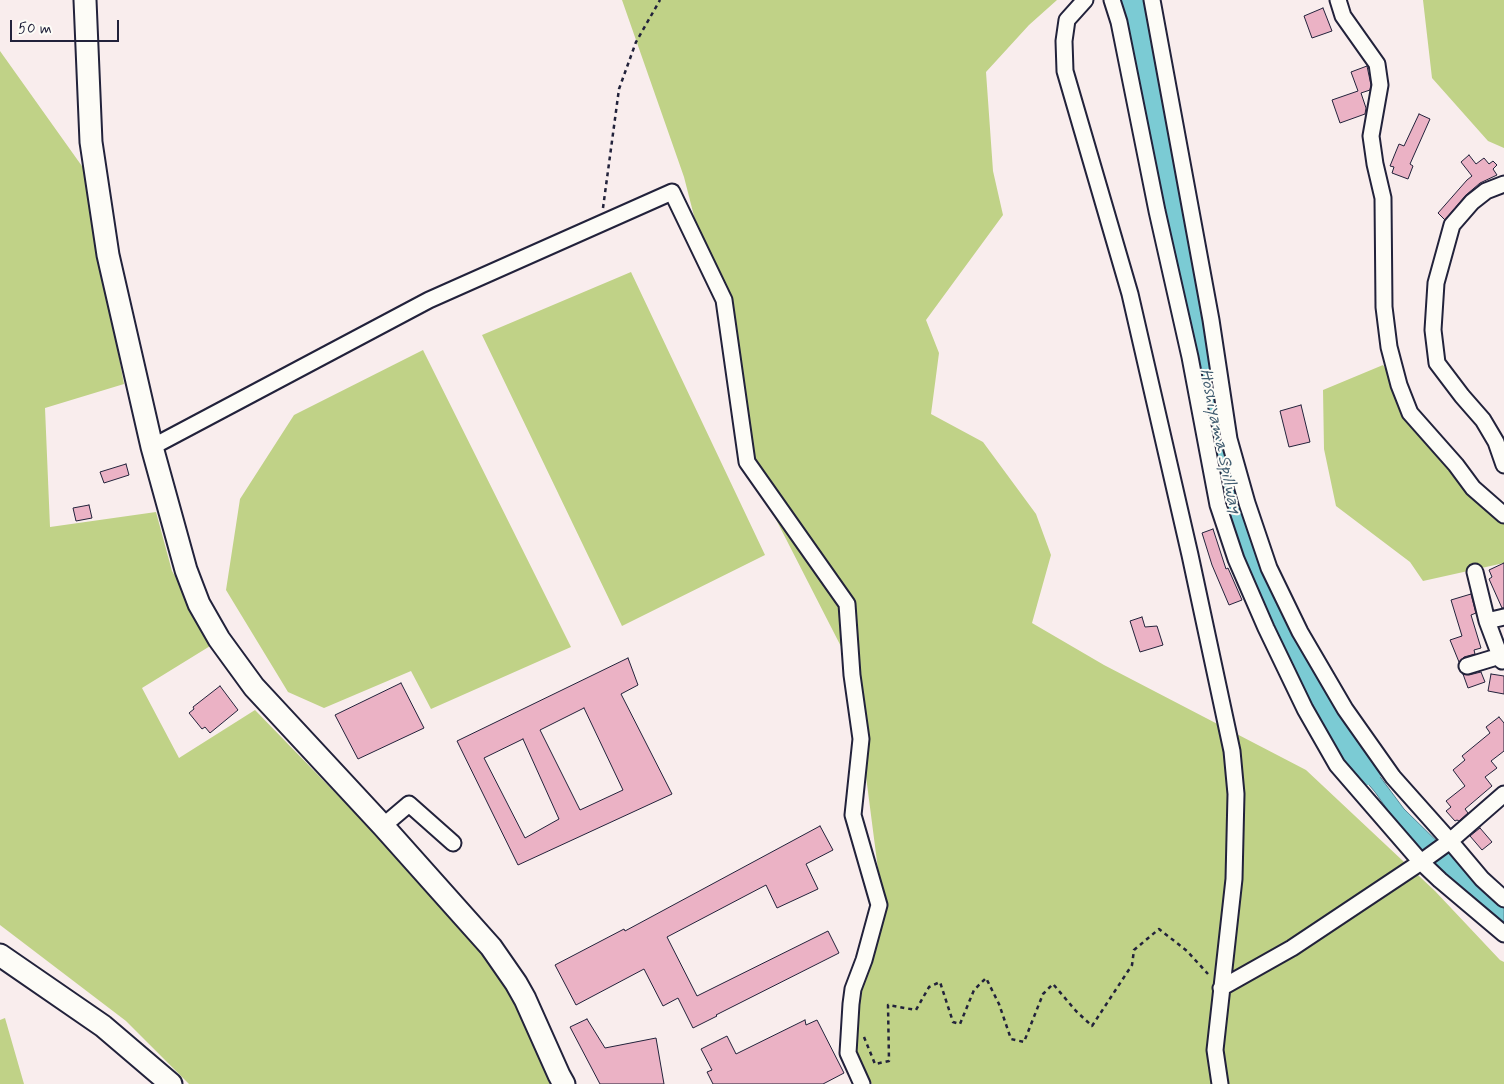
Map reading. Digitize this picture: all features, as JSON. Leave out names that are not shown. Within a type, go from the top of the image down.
[{"type":"street","points":[[85,0],[91,142],[108,255],[152,447],[186,570],[199,604],[219,638],[254,687],[383,826],[490,947],[525,999],[564,1084]]},
{"type":"street","points":[[1085,0],[1067,20],[1064,41],[1065,71],[1130,294],[1190,555],[1232,751],[1236,794],[1234,880],[1215,1050],[1220,1084]]},
{"type":"street","points":[[1112,0],[1190,357],[1218,505],[1236,559],[1266,628],[1305,708],[1337,765],[1421,862],[1504,934]]},
{"type":"street","points":[[1152,0],[1211,320],[1229,439],[1269,568],[1300,632],[1345,709],[1393,777],[1482,879],[1504,899]]},
{"type":"street","points":[[1338,0],[1343,16],[1377,64],[1380,85],[1371,136],[1383,198],[1384,307],[1386,327],[1399,385],[1410,413],[1456,465],[1473,488],[1503,513]]},
{"type":"street","points":[[1504,184],[1486,191],[1472,202],[1452,224],[1436,283],[1433,330],[1437,362],[1462,396],[1483,420],[1496,442],[1504,464]]},
{"type":"street","points":[[152,447],[428,300],[672,192],[724,300],[747,462],[847,604],[852,675],[861,740],[853,815],[879,905],[864,960],[853,990],[851,1004],[848,1053],[862,1084]]},
{"type":"street","points":[[1467,666],[1501,659],[1487,621],[1475,572]]},
{"type":"street","points":[[1487,621],[1504,617]]},
{"type":"street","points":[[1221,988],[1292,948],[1421,862],[1450,841],[1504,794]]},
{"type":"street","points":[[383,826],[409,804],[453,843]]},
{"type":"street","points":[[0,955],[103,1026],[171,1084]]},
{"type":"path","points":[[603,209],[619,89],[636,42],[660,0]]},
{"type":"path","points":[[862,1030],[875,1064],[889,1060],[888,1005],[916,1010],[929,987],[940,982],[953,1022],[960,1024],[974,990],[986,978],[999,1004],[1011,1039],[1024,1042],[1043,994],[1053,984],[1076,1011],[1092,1026],[1132,965],[1134,950],[1159,929],[1187,951],[1221,988]]},
{"type":"green space","points":[[622,0],[1057,0],[1029,25],[986,72],[993,171],[1003,215],[926,320],[939,353],[931,414],[983,442],[1036,514],[1051,555],[1032,623],[1104,665],[1306,770],[1435,891],[1504,962],[1504,1084],[872,1084],[854,1055],[851,1004],[883,908],[852,668],[742,453],[745,415],[684,177]]},
{"type":"green space","points":[[1423,0],[1504,0],[1504,148],[1488,141],[1432,78]]},
{"type":"green space","points":[[0,51],[84,169],[124,384],[45,408],[50,527],[156,512],[172,571],[215,643],[142,688],[179,758],[255,710],[451,912],[510,990],[550,1084],[189,1084],[126,1021],[0,925]]},
{"type":"green space","points":[[631,272],[765,555],[622,626],[482,335]]},
{"type":"green space","points":[[423,350],[571,647],[431,709],[411,671],[324,708],[288,692],[226,590],[240,499],[294,415]]},
{"type":"green space","points":[[1383,365],[1438,444],[1504,518],[1504,563],[1423,581],[1410,562],[1336,506],[1324,449],[1323,390]]},
{"type":"green space","points":[[5,1018],[24,1084],[0,1084],[0,1020]]},
{"type":"water","points":[[1333,742],[1355,743],[1404,809],[1504,907],[1504,929],[1414,847],[1375,792]]},
{"type":"building","points":[[1323,8],[1332,31],[1312,38],[1304,16]]},
{"type":"building","points":[[1367,66],[1371,85],[1370,90],[1361,93],[1366,108],[1365,114],[1340,123],[1332,100],[1358,91],[1351,72]]},
{"type":"building","points":[[1419,114],[1430,119],[1410,164],[1413,166],[1408,179],[1392,173],[1394,167],[1390,166],[1399,144],[1404,146]]},
{"type":"building","points":[[1469,155],[1476,164],[1484,158],[1489,164],[1493,161],[1497,165],[1493,169],[1497,175],[1480,183],[1466,195],[1445,220],[1438,213],[1472,176],[1461,162]]},
{"type":"building","points":[[1301,405],[1310,442],[1289,447],[1280,411]]},
{"type":"building","points":[[126,464],[129,475],[104,483],[100,472]]},
{"type":"building","points":[[89,505],[92,518],[76,521],[73,508]]},
{"type":"building","points":[[1213,529],[1226,569],[1228,568],[1242,600],[1229,605],[1212,565],[1202,533]]},
{"type":"building","points":[[1504,563],[1504,608],[1502,608],[1489,579],[1492,577],[1489,570]]},
{"type":"building","points":[[1471,594],[1476,613],[1471,615],[1481,648],[1474,650],[1475,654],[1464,657],[1459,662],[1450,640],[1462,636],[1451,600]]},
{"type":"building","points":[[1142,617],[1145,627],[1157,626],[1163,645],[1140,652],[1130,621]]},
{"type":"building","points":[[628,658],[638,685],[621,694],[672,794],[518,865],[457,741]],"holes":[[[584,708],[623,790],[580,810],[540,730]],[[523,739],[559,819],[525,838],[484,758]]]},
{"type":"building","points":[[1481,672],[1485,682],[1468,688],[1463,674],[1469,675]]},
{"type":"building","points":[[1491,674],[1504,676],[1504,694],[1488,691]]},
{"type":"building","points":[[401,683],[424,728],[358,759],[335,715]]},
{"type":"building","points":[[220,686],[238,710],[210,733],[205,727],[202,729],[189,713],[194,709],[193,707]]},
{"type":"building","points":[[1499,717],[1504,723],[1504,751],[1491,761],[1497,768],[1485,777],[1492,786],[1465,809],[1468,813],[1459,821],[1455,821],[1446,811],[1451,807],[1446,801],[1465,786],[1453,770],[1465,760],[1462,756],[1490,733],[1486,727]]},
{"type":"building","points":[[820,826],[833,850],[806,864],[818,889],[777,908],[766,885],[667,937],[697,996],[828,931],[839,953],[693,1028],[678,998],[663,1006],[644,969],[576,1005],[555,965],[624,929],[625,931]]},
{"type":"building","points":[[1480,828],[1492,842],[1482,850],[1470,836]]},
{"type":"building","points":[[587,1019],[605,1048],[656,1038],[664,1084],[600,1084],[570,1027]]},
{"type":"building","points":[[805,1020],[806,1025],[817,1020],[844,1073],[823,1084],[713,1084],[707,1072],[712,1070],[701,1049],[727,1036],[736,1054]]},
{"type":"waterway","name":"Hoshiyama Spillway","points":[[1134,0],[1171,212],[1202,362],[1225,488],[1245,550],[1269,608],[1296,659],[1368,772]]}]
